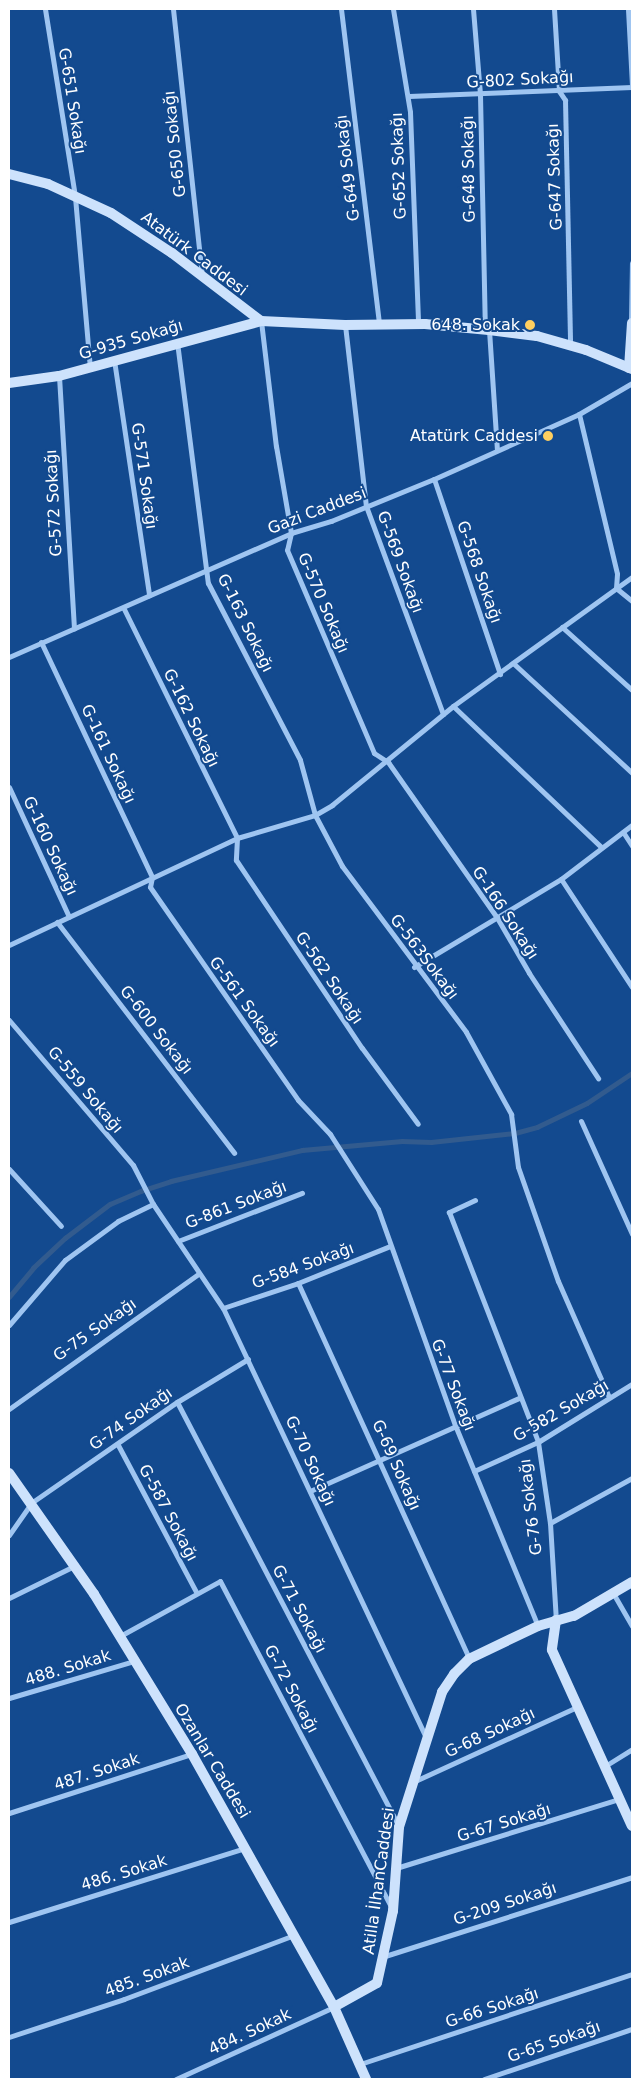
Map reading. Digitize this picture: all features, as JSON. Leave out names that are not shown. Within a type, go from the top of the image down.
[{"type":"street","name":"G-651 Sokağı","points":[[45,9],[75,196]]},
{"type":"street","name":"G-650 Sokağı","points":[[173,9],[202,277]]},
{"type":"street","name":"G-649 Sokağı","points":[[341,9],[379,325]]},
{"type":"street","name":"G-652 Sokağı","points":[[392,9],[409,96],[418,324]]},
{"type":"street","name":"G-648 Sokağı","points":[[473,9],[480,95],[487,330],[497,449]]},
{"type":"street","name":"G-647 Sokağı","points":[[554,9],[559,91],[565,100],[570,346]]},
{"type":"street","points":[[628,9],[632,86]]},
{"type":"street","name":"G-802 Sokağı","points":[[409,96],[480,95],[632,86]]},
{"type":"street","name":"Atatürk Caddesi","points":[[9,174],[48,184],[111,213],[172,253],[261,321]]},
{"type":"street","points":[[75,196],[90,368]]},
{"type":"street","points":[[261,321],[345,325],[418,324],[537,336],[631,368],[632,263]]},
{"type":"street","name":"G-935 Sokağı","points":[[9,384],[59,376],[177,342],[261,321]]},
{"type":"street","name":"G-570 Sokağı","points":[[261,321],[276,446],[291,534],[287,550],[374,753],[388,762]]},
{"type":"street","name":"G-569 Sokağı","points":[[345,325],[366,506],[443,714]]},
{"type":"street","name":"G-163 Sokağı","points":[[177,342],[208,582],[300,760],[315,816]]},
{"type":"street","name":"G-571 Sokağı","points":[[114,360],[149,595]]},
{"type":"street","name":"G-572 Sokağı","points":[[59,376],[74,629]]},
{"type":"street","name":"Gazi Caddesi","points":[[9,657],[41,642],[124,609],[149,595],[207,572],[291,534],[434,479],[497,449],[579,414],[632,383]]},
{"type":"street","points":[[579,414],[616,574],[616,588]]},
{"type":"street","name":"G-568 Sokağı","points":[[434,479],[500,674]]},
{"type":"street","points":[[9,945],[237,838],[315,816],[388,762],[453,706],[500,674],[632,577]]},
{"type":"street","points":[[616,588],[632,601]]},
{"type":"street","name":"G-162 Sokağı","points":[[124,609],[237,838]]},
{"type":"street","points":[[562,627],[632,690]]},
{"type":"street","name":"G-161 Sokağı","points":[[41,642],[152,877]]},
{"type":"street","points":[[513,663],[632,773]]},
{"type":"street","points":[[453,706],[601,847]]},
{"type":"street","name":"G-166 Sokağı","points":[[388,762],[496,916],[529,973],[598,1078]]},
{"type":"street","name":"G-160 Sokağı","points":[[9,787],[69,917]]},
{"type":"street","name":"G-563Sokağı","points":[[315,816],[342,866],[414,967],[466,1032],[510,1114],[517,1145],[518,1167],[558,1280],[609,1397]]},
{"type":"street","points":[[414,967],[496,916],[561,879],[601,847],[632,826]]},
{"type":"street","points":[[623,832],[632,846]]},
{"type":"street","name":"G-562 Sokağı","points":[[237,838],[236,860],[362,1048],[418,1124]]},
{"type":"street","name":"G-561 Sokağı","points":[[152,877],[150,887],[198,961],[298,1100],[330,1134],[344,1156]]},
{"type":"street","points":[[561,879],[632,987]]},
{"type":"street","name":"G-600 Sokağı","points":[[57,922],[234,1153]]},
{"type":"street","name":"G-559 Sokağı","points":[[9,1020],[133,1165],[153,1204]]},
{"type":"street","points":[[581,1121],[632,1234]]},
{"type":"street","name":"G-77 Sokağı","points":[[344,1156],[378,1209],[455,1425],[538,1626]]},
{"type":"street","points":[[9,1169],[61,1226]]},
{"type":"street","name":"G-861 Sokağı","points":[[178,1241],[302,1193]]},
{"type":"street","name":"G-76 Sokağı","points":[[475,1200],[449,1212],[519,1398],[538,1442],[550,1524],[556,1620],[552,1650],[632,1826]]},
{"type":"street","points":[[9,1325],[65,1260],[118,1221],[153,1204]]},
{"type":"street","name":"G-70 Sokağı","points":[[153,1204],[198,1274],[223,1308],[427,1739]]},
{"type":"street","name":"G-584 Sokağı","points":[[223,1308],[298,1283],[390,1246]]},
{"type":"street","name":"G-75 Sokağı","points":[[9,1409],[198,1274]]},
{"type":"street","name":"G-69 Sokağı","points":[[298,1283],[380,1458],[469,1659]]},
{"type":"street","name":"G-74 Sokağı","points":[[31,1502],[118,1445],[177,1402],[248,1359]]},
{"type":"street","name":"G-582 Sokağı","points":[[474,1471],[538,1442],[632,1384]]},
{"type":"street","points":[[310,1491],[380,1458],[519,1398]]},
{"type":"street","name":"G-71 Sokağı","points":[[177,1402],[399,1827]]},
{"type":"street","name":"G-587 Sokağı","points":[[118,1445],[196,1592]]},
{"type":"street","name":"Ozanlar Caddesi","points":[[9,1472],[74,1566],[192,1754],[246,1848],[292,1936],[334,2007],[366,2079]]},
{"type":"street","points":[[550,1524],[632,1478]]},
{"type":"street","points":[[9,1535],[31,1502]]},
{"type":"street","points":[[9,1598],[74,1566]]},
{"type":"street","name":"G-72 Sokağı","points":[[119,1636],[196,1592],[220,1581],[393,1911]]},
{"type":"street","name":"Atilla İlhanCaddesi","points":[[334,2007],[377,1983],[385,1956],[393,1911],[399,1827],[442,1692],[454,1674],[469,1659],[538,1626],[574,1616],[632,1582]]},
{"type":"street","points":[[613,1593],[632,1626]]},
{"type":"street","name":"488. Sokak","points":[[9,1698],[135,1661]]},
{"type":"street","name":"G-68 Sokağı","points":[[412,1782],[577,1707]]},
{"type":"street","points":[[605,1766],[632,1749]]},
{"type":"street","name":"487. Sokak","points":[[9,1813],[192,1754]]},
{"type":"street","name":"G-67 Sokağı","points":[[396,1868],[619,1799]]},
{"type":"street","name":"486. Sokak","points":[[9,1922],[246,1848]]},
{"type":"street","name":"G-209 Sokağı","points":[[385,1956],[632,1877]]},
{"type":"street","name":"485. Sokak","points":[[9,2037],[124,1999],[292,1936]]},
{"type":"street","name":"G-66 Sokağı","points":[[359,2064],[632,1974]]},
{"type":"street","name":"484. Sokak","points":[[180,2079],[334,2007]]},
{"type":"street","name":"G-65 Sokağı","points":[[484,2079],[632,2029]]},
{"type":"waterway","points":[[9,1297],[33,1268],[65,1238],[110,1204],[141,1191],[171,1181],[302,1150],[402,1141],[431,1142],[515,1133],[537,1127],[587,1103],[632,1073]]},
{"type":"place","name":"648. Sokak","points":[[530,325]]},
{"type":"place","name":"Atatürk Caddesi","points":[[548,436]]}]
